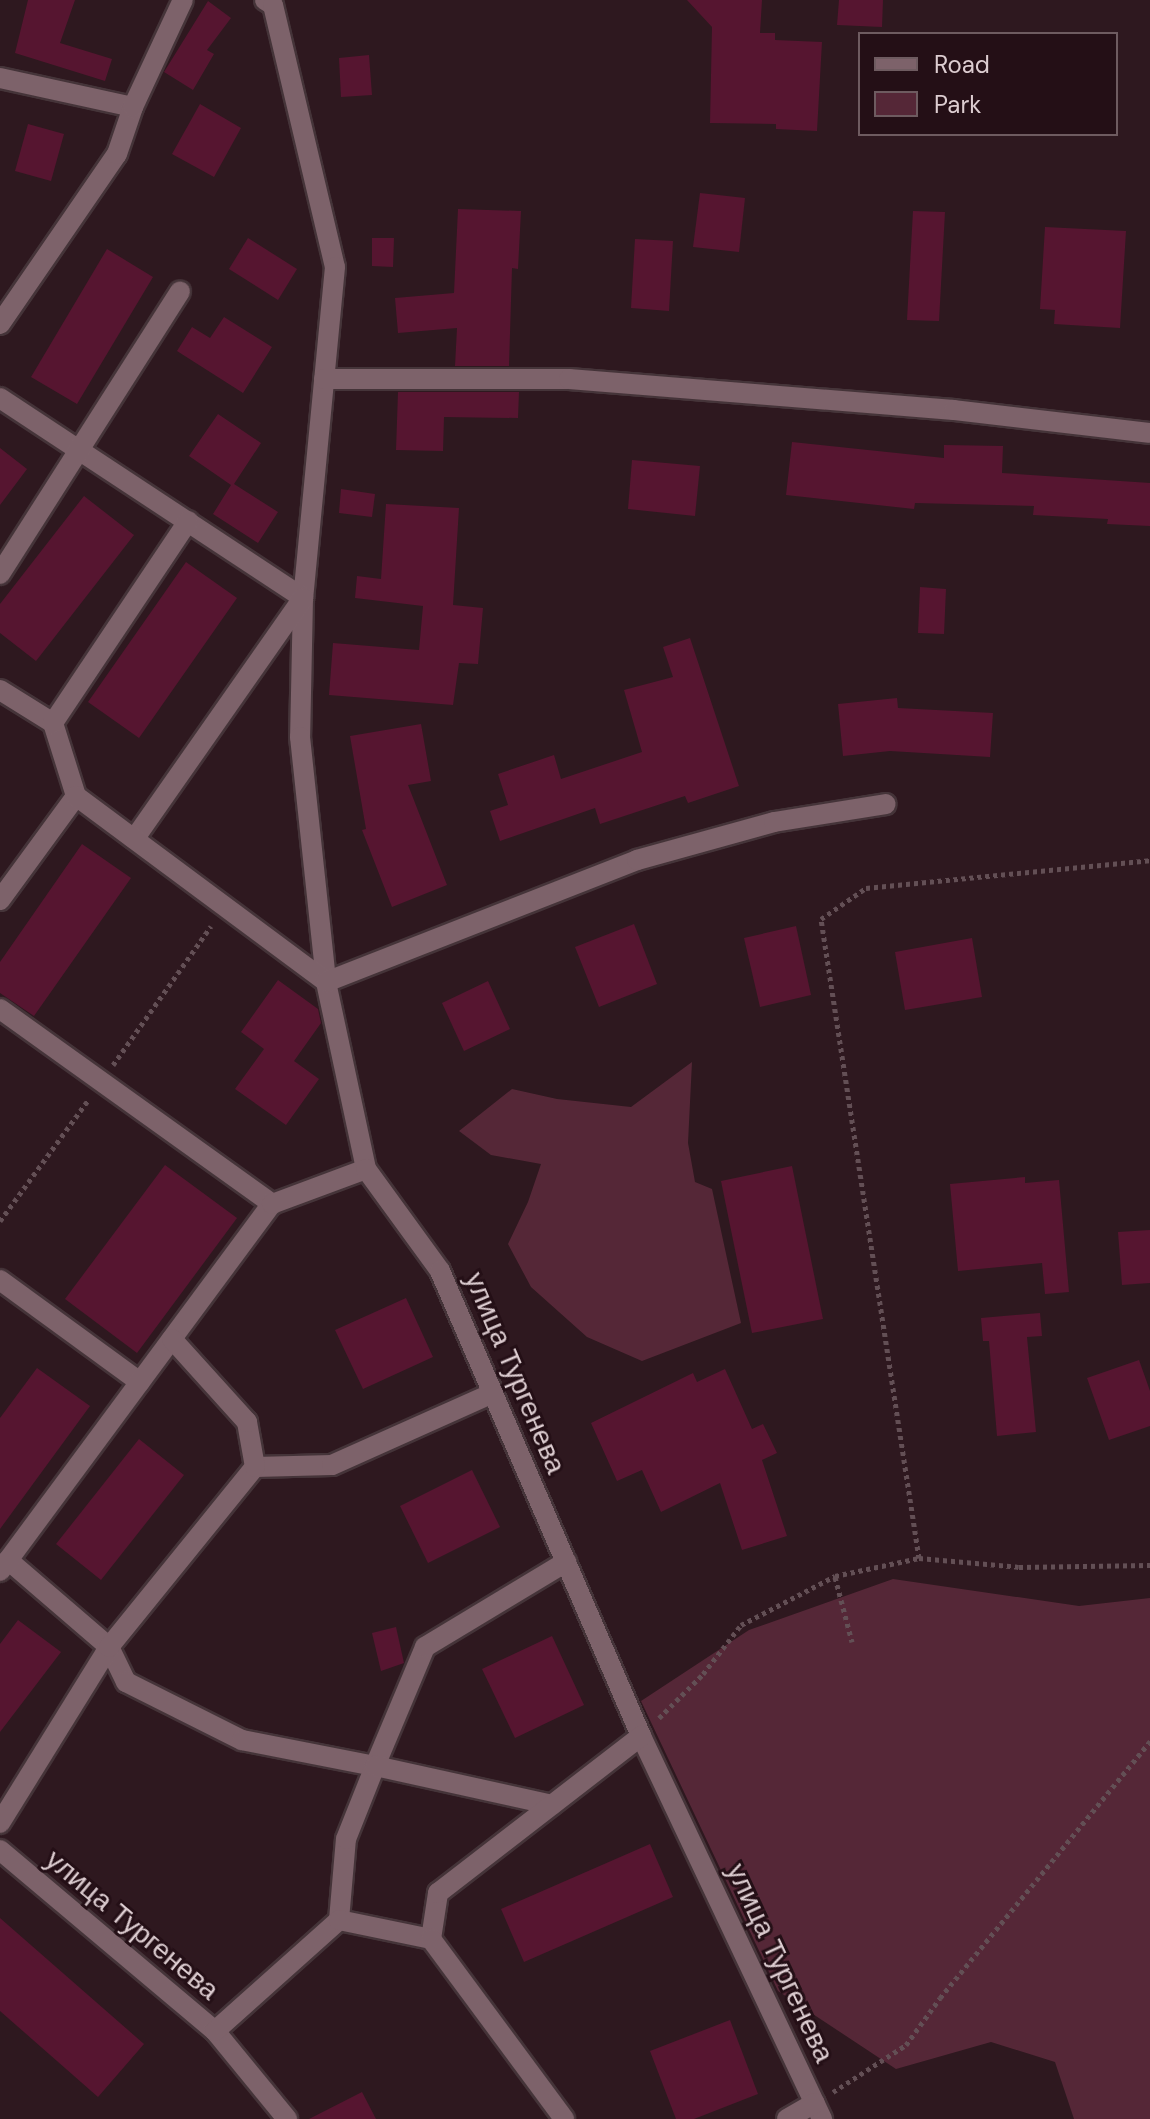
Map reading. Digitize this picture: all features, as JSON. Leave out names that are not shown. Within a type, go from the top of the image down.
[{"type":"street","points":[[0,324],[117,154],[133,107],[183,0]]},
{"type":"street","points":[[272,2],[335,267],[303,598],[300,737],[326,982],[366,1169],[272,1204],[4,1566],[109,1647],[126,1682],[242,1740],[552,1805]]},
{"type":"street","points":[[0,78],[133,107]]},
{"type":"street","points":[[0,574],[180,291]]},
{"type":"street","points":[[324,379],[569,379],[954,410],[1150,433]]},
{"type":"street","points":[[0,398],[303,598]]},
{"type":"street","points":[[53,723],[188,521]]},
{"type":"street","points":[[134,839],[303,598]]},
{"type":"street","points":[[0,690],[53,723],[76,796],[326,982]]},
{"type":"street","points":[[0,900],[76,796]]},
{"type":"street","points":[[326,982],[637,860],[774,822],[886,804]]},
{"type":"street","points":[[0,1009],[272,1204]]},
{"type":"street","name":"улица Тургенева","points":[[366,1169],[440,1271],[641,1736],[818,2111]]},
{"type":"street","points":[[0,1280],[140,1382]]},
{"type":"street","points":[[0,1823],[109,1647],[255,1467],[247,1422],[172,1339]]},
{"type":"street","points":[[255,1467],[332,1465],[493,1393]]},
{"type":"street","points":[[215,2031],[339,1920],[346,1839],[425,1647],[566,1562]]},
{"type":"street","points":[[431,1939],[438,1893],[641,1736]]},
{"type":"street","name":"улица Тургенева","points":[[0,1850],[215,2031],[287,2119]]},
{"type":"street","points":[[339,1920],[431,1939],[564,2119]]},
{"type":"street","points":[[787,2119],[818,2111]]},
{"type":"path","points":[[919,1558],[821,919],[866,888],[1150,860]]},
{"type":"path","points":[[641,1736],[703,1674],[741,1625],[835,1576],[919,1558],[1019,1567],[1150,1565]]},
{"type":"path","points":[[835,1576],[852,1642]]},
{"type":"path","points":[[818,2111],[906,2045],[940,1998],[1150,1741]]},
{"type":"green space","points":[[692,1062],[688,1143],[695,1182],[712,1189],[741,1323],[642,1361],[587,1337],[531,1287],[508,1244],[528,1202],[541,1164],[491,1155],[459,1131],[512,1089],[557,1099],[631,1107]]},
{"type":"green space","points":[[893,1579],[1079,1606],[1150,1598],[1150,2119],[1074,2119],[1055,2062],[991,2042],[896,2069],[778,1991],[641,1701],[749,1630]]},
{"type":"building","points":[[28,0],[75,0],[60,43],[112,59],[105,81],[15,53]]},
{"type":"building","points":[[687,0],[762,0],[760,33],[775,33],[775,40],[822,42],[817,131],[776,129],[776,124],[710,123],[712,27]]},
{"type":"building","points":[[839,0],[883,0],[882,27],[837,25]]},
{"type":"building","points":[[208,1],[231,18],[207,50],[214,54],[193,90],[164,72]]},
{"type":"building","points":[[369,55],[372,95],[341,97],[339,58]]},
{"type":"building","points":[[200,104],[241,128],[214,177],[172,154]]},
{"type":"building","points":[[28,124],[64,134],[51,181],[15,171]]},
{"type":"building","points":[[700,193],[745,198],[739,252],[693,247]]},
{"type":"building","points":[[458,209],[521,211],[518,269],[512,268],[509,366],[455,366],[457,328],[398,333],[395,298],[454,293]]},
{"type":"building","points":[[913,211],[945,212],[939,321],[907,320]]},
{"type":"building","points":[[1045,227],[1126,231],[1120,328],[1054,324],[1055,310],[1040,309]]},
{"type":"building","points":[[248,238],[297,269],[278,300],[229,269]]},
{"type":"building","points":[[372,238],[394,238],[393,267],[372,266]]},
{"type":"building","points":[[635,239],[673,241],[669,311],[631,308]]},
{"type":"building","points":[[107,249],[153,277],[77,404],[31,377]]},
{"type":"building","points":[[224,317],[272,347],[243,393],[177,351],[192,327],[210,338]]},
{"type":"building","points":[[398,392],[519,392],[518,418],[444,417],[443,451],[396,450]]},
{"type":"building","points":[[218,414],[261,443],[234,484],[278,512],[258,543],[213,514],[231,485],[189,456]]},
{"type":"building","points":[[792,442],[944,458],[944,445],[1003,446],[1002,473],[1150,483],[1150,526],[1107,524],[1108,519],[1033,515],[1034,506],[915,503],[914,509],[786,495]]},
{"type":"building","points":[[0,448],[27,469],[0,505]]},
{"type":"building","points":[[632,460],[700,466],[695,516],[628,509]]},
{"type":"building","points":[[341,489],[375,494],[372,517],[339,513]]},
{"type":"building","points":[[84,496],[134,535],[36,661],[0,633],[0,604]]},
{"type":"building","points":[[386,504],[459,508],[453,605],[483,608],[478,664],[459,663],[453,705],[329,695],[333,643],[419,650],[423,606],[355,598],[357,576],[381,579]]},
{"type":"building","points":[[186,562],[237,598],[139,738],[88,702]]},
{"type":"building","points":[[920,587],[946,589],[944,634],[918,633]]},
{"type":"building","points":[[690,638],[739,786],[688,803],[685,796],[600,824],[595,808],[500,841],[490,811],[508,805],[498,774],[554,755],[561,779],[642,752],[624,690],[673,677],[663,647]]},
{"type":"building","points":[[897,698],[898,708],[993,713],[990,757],[890,751],[843,756],[838,704]]},
{"type":"building","points":[[421,724],[431,781],[408,785],[447,885],[392,907],[362,830],[366,829],[350,736]]},
{"type":"building","points":[[82,844],[131,878],[34,1016],[0,993],[0,962]]},
{"type":"building","points":[[634,924],[657,984],[599,1007],[575,947]]},
{"type":"building","points":[[796,926],[811,995],[760,1007],[744,938]]},
{"type":"building","points":[[972,938],[982,997],[905,1010],[895,952]]},
{"type":"building","points":[[278,980],[318,1009],[321,1023],[294,1061],[319,1079],[286,1125],[235,1089],[264,1049],[241,1032]]},
{"type":"building","points":[[488,981],[510,1029],[464,1051],[442,1003]]},
{"type":"building","points":[[165,1165],[237,1218],[137,1353],[65,1299]]},
{"type":"building","points":[[792,1166],[823,1319],[752,1333],[721,1181]]},
{"type":"building","points":[[1025,1177],[1025,1183],[1059,1180],[1069,1292],[1045,1294],[1042,1263],[958,1271],[950,1184]]},
{"type":"building","points":[[1150,1230],[1150,1283],[1122,1285],[1118,1232]]},
{"type":"building","points":[[406,1298],[433,1357],[363,1389],[335,1330]]},
{"type":"building","points":[[1040,1313],[1042,1336],[1027,1337],[1036,1432],[997,1436],[989,1341],[983,1341],[981,1318]]},
{"type":"building","points":[[1139,1360],[1150,1391],[1150,1426],[1109,1440],[1087,1378]]},
{"type":"building","points":[[37,1368],[90,1406],[0,1529],[0,1418]]},
{"type":"building","points":[[725,1369],[752,1429],[763,1424],[777,1453],[762,1460],[787,1536],[742,1550],[720,1483],[661,1512],[642,1470],[617,1481],[591,1423],[693,1373],[697,1382]]},
{"type":"building","points":[[139,1439],[184,1475],[101,1580],[56,1544]]},
{"type":"building","points":[[472,1470],[500,1527],[428,1563],[400,1506]]},
{"type":"building","points":[[18,1620],[61,1652],[0,1732],[0,1644]]},
{"type":"building","points":[[396,1627],[404,1663],[381,1671],[372,1633]]},
{"type":"building","points":[[552,1636],[584,1705],[515,1738],[482,1669]]},
{"type":"building","points":[[650,1844],[673,1897],[524,1962],[501,1909]]},
{"type":"building","points":[[0,1918],[144,2044],[98,2097],[0,2011]]},
{"type":"building","points":[[730,2020],[758,2094],[694,2119],[676,2119],[650,2051]]},
{"type":"building","points":[[362,2092],[376,2119],[309,2119]]}]
